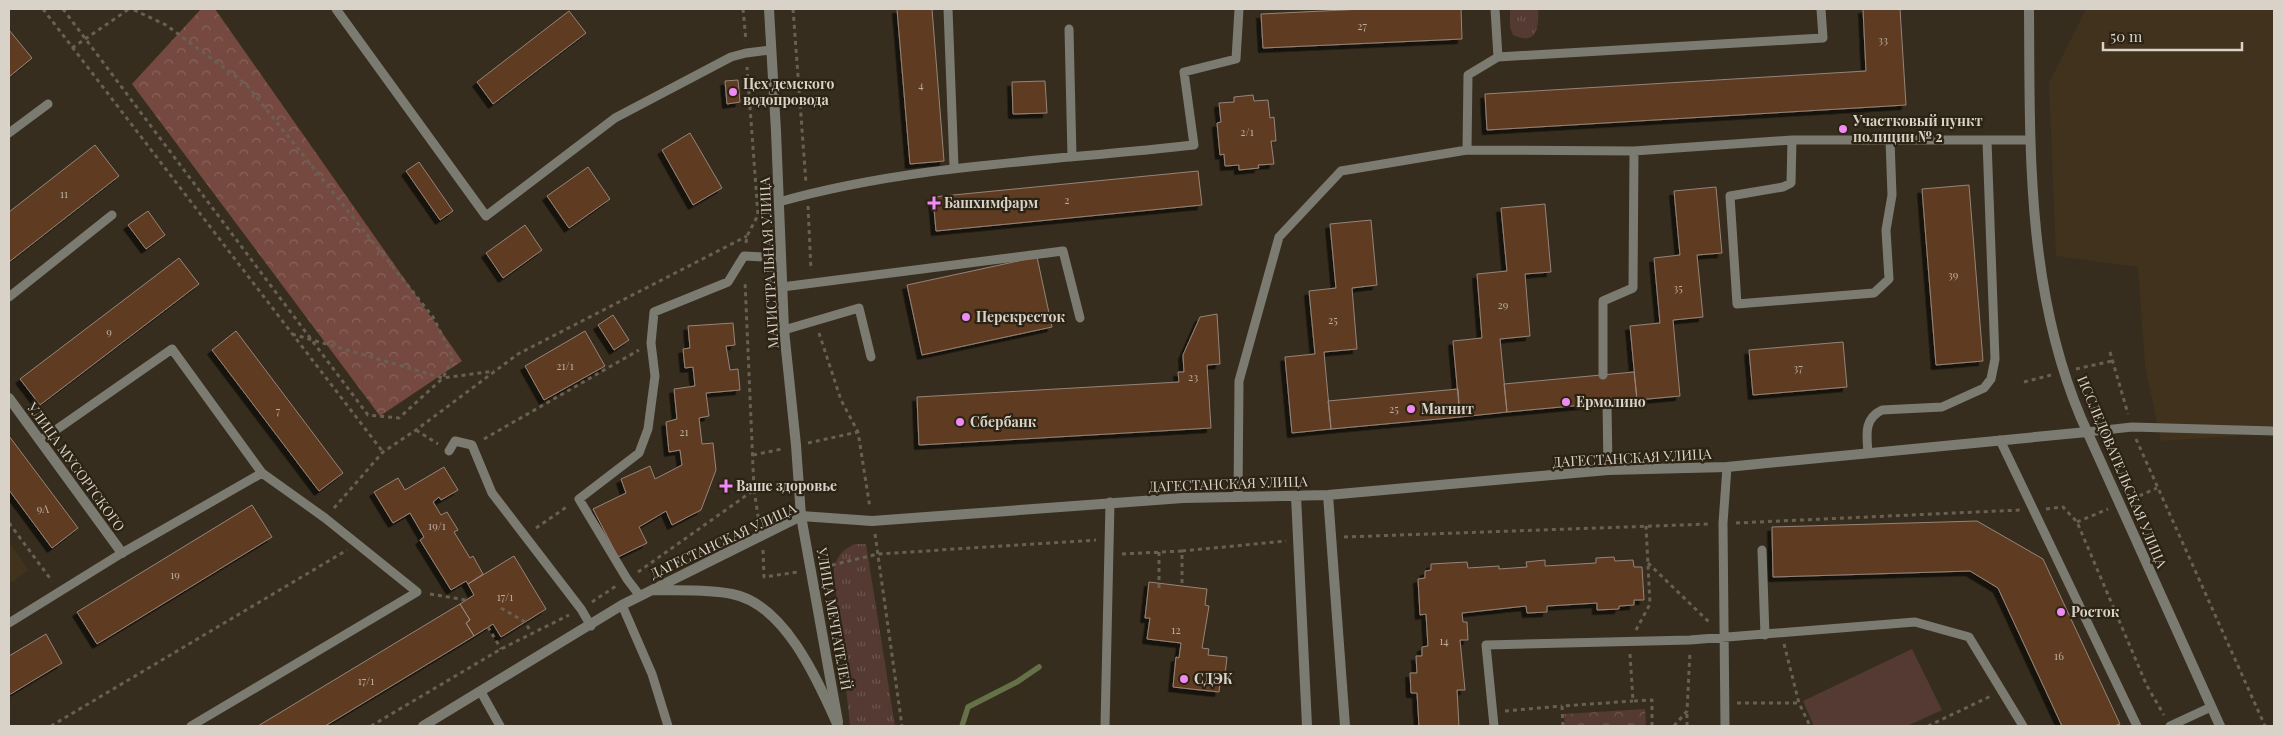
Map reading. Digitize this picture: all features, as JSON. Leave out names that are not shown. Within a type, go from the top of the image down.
[{"type":"street","name":"МАГИСТРАЛЬНАЯ УЛИЦА","points":[[769,9],[784,330],[801,516]]},
{"type":"street","name":"ИССЛЕДОВАТЕЛЬСКАЯ УЛИЦА","points":[[2029,9],[2030,140],[2036,235],[2044,287],[2062,365],[2087,432],[2220,726]]},
{"type":"street","name":"УЛИЦА МУСОРГСКОГО","points":[[9,398],[122,553]]},
{"type":"street","name":"ДАГЕСТАНСКАЯ УЛИЦА","points":[[424,726],[591,626],[622,605],[801,516],[872,521],[1110,502],[1328,494],[1608,470],[1727,467],[2087,432]]},
{"type":"street","points":[[1328,494],[1345,726]]},
{"type":"street","points":[[1296,496],[1307,726]]},
{"type":"street","name":"УЛИЦА МЕЧТАТЕЛЕЙ","points":[[801,516],[838,726]]},
{"type":"street","points":[[651,590],[732,594],[761,605],[780,624],[817,679],[838,726]]},
{"type":"lane","points":[[336,9],[486,216],[615,118],[731,57],[746,52],[771,50]]},
{"type":"lane","points":[[948,9],[954,167]]},
{"type":"lane","points":[[779,202],[807,194],[954,167],[1072,158],[1194,144],[1184,72],[1236,59],[1238,9]]},
{"type":"lane","points":[[1496,9],[1498,57]]},
{"type":"lane","points":[[1467,150],[1468,75],[1498,57],[1823,38],[1821,9]]},
{"type":"lane","points":[[1069,29],[1072,158]]},
{"type":"lane","points":[[9,133],[48,104]]},
{"type":"lane","points":[[1238,496],[1240,381],[1279,237],[1341,171],[1467,150],[1634,150],[1792,140],[2030,140]]},
{"type":"lane","points":[[1792,140],[1791,183],[1783,187],[1730,196],[1737,304],[1874,293],[1889,279],[1886,230],[1892,195],[1890,140]]},
{"type":"lane","points":[[1868,453],[1868,422],[1874,414],[1882,410],[1942,407],[1984,388],[1992,379],[1995,359],[1988,141]]},
{"type":"lane","points":[[1604,375],[1603,302],[1633,288],[1634,150]]},
{"type":"lane","points":[[9,297],[112,215]]},
{"type":"lane","points":[[782,287],[1063,251],[1080,318]]},
{"type":"lane","points":[[640,596],[627,579],[578,499],[639,453],[648,429],[655,376],[651,343],[654,312],[728,282],[744,256],[781,258]]},
{"type":"lane","points":[[784,330],[859,308],[872,357]]},
{"type":"lane","points":[[40,441],[172,349],[262,473],[358,543],[417,592],[191,726]]},
{"type":"lane","points":[[1607,403],[1608,470]]},
{"type":"lane","points":[[2087,432],[2132,427],[2274,431]]},
{"type":"lane","points":[[2000,440],[2137,726]]},
{"type":"lane","points":[[449,452],[455,441],[472,446],[492,492],[581,609],[591,626]]},
{"type":"lane","points":[[1725,726],[1722,523],[1727,467]]},
{"type":"lane","points":[[9,623],[122,553],[262,473]]},
{"type":"lane","points":[[1105,726],[1110,502]]},
{"type":"lane","points":[[1762,550],[1764,635]]},
{"type":"lane","points":[[622,605],[652,674],[668,726]]},
{"type":"lane","points":[[1494,726],[1486,645],[1690,640],[1915,622],[1969,637],[2024,726]]},
{"type":"lane","points":[[481,692],[500,726]]},
{"type":"lane","points":[[2169,724],[2211,706]]},
{"type":"path","points":[[43,9],[383,452]]},
{"type":"path","points":[[63,9],[85,39],[368,415],[399,418],[443,378],[453,357],[434,317],[246,84],[166,25],[131,9],[85,39],[72,48]]},
{"type":"path","points":[[793,9],[812,283]]},
{"type":"path","points":[[325,518],[383,452],[416,430],[518,354],[747,236]]},
{"type":"path","points":[[815,320],[841,400],[858,432],[878,554],[902,726]]},
{"type":"path","points":[[292,334],[443,378],[495,371]]},
{"type":"path","points":[[472,446],[651,343]]},
{"type":"path","points":[[2110,352],[2132,427],[2145,462],[2265,726]]},
{"type":"path","points":[[416,430],[449,452]]},
{"type":"path","points":[[525,536],[578,499]]},
{"type":"path","points":[[1330,538],[2034,510],[2063,507],[2076,522],[2147,686],[2169,724]]},
{"type":"path","points":[[9,523],[60,592]]},
{"type":"path","points":[[878,554],[1109,539]]},
{"type":"path","points":[[1109,554],[1182,552],[1298,540]]},
{"type":"path","points":[[51,726],[336,558],[358,543]]},
{"type":"path","points":[[1159,552],[1159,590]]},
{"type":"path","points":[[1182,552],[1182,586]]},
{"type":"path","points":[[1648,563],[1725,638]]},
{"type":"path","points":[[417,592],[466,600]]},
{"type":"path","points":[[501,608],[525,622],[532,634]]},
{"type":"path","points":[[488,627],[501,649]]},
{"type":"path","points":[[1781,634],[1799,703],[1810,726]]},
{"type":"path","points":[[1687,726],[1690,640]]},
{"type":"path","points":[[1928,726],[2003,691]]},
{"type":"path","points":[[1492,713],[1633,701]]},
{"type":"path","points":[[1724,703],[1799,703]]},
{"type":"path","points":[[1562,706],[1563,726]]},
{"type":"path","points":[[1674,726],[1687,711]]},
{"type":"shaded area","points":[[2086,9],[2274,9],[2274,428],[2234,436],[2161,441],[2145,366],[2138,267],[2056,256],[2049,83]]},
{"type":"shaded area","points":[[9,542],[29,570],[9,584]]},
{"type":"green space","points":[[201,9],[215,9],[462,361],[380,416],[132,84]]},
{"type":"green space","points":[[1510,9],[1538,9],[1537,28],[1532,37],[1521,38],[1513,35],[1510,27]]},
{"type":"green space","points":[[855,544],[866,544],[895,726],[850,726],[834,575],[839,556]]},
{"type":"green space","points":[[1912,649],[1942,710],[1907,726],[1814,726],[1803,701]]},
{"type":"green space","points":[[1645,709],[1646,726],[1565,726],[1564,714]]},
{"type":"building","points":[[897,9],[932,9],[944,161],[910,164]]},
{"type":"building","points":[[1365,9],[1461,9],[1462,39],[1263,48],[1261,14]]},
{"type":"building","points":[[1863,9],[1900,9],[1906,105],[1487,130],[1485,94],[1866,71]]},
{"type":"building","points":[[569,11],[586,33],[493,104],[477,82]]},
{"type":"building","points":[[9,30],[32,58],[9,77]]},
{"type":"building","name":"Цех демского водопровода","points":[[738,80],[740,102],[727,104],[725,81]]},
{"type":"building","points":[[1045,81],[1047,113],[1013,114],[1012,82]]},
{"type":"building","points":[[1253,95],[1254,101],[1268,100],[1270,118],[1274,117],[1276,141],[1271,141],[1274,164],[1258,165],[1259,168],[1239,170],[1239,165],[1225,166],[1224,154],[1220,155],[1217,123],[1221,122],[1219,103],[1234,102],[1234,97]]},
{"type":"building","points":[[690,133],[722,188],[693,205],[662,150]]},
{"type":"building","points":[[95,145],[119,176],[9,262],[9,212]]},
{"type":"building","points":[[419,162],[453,211],[440,220],[406,171]]},
{"type":"building","points":[[588,167],[610,199],[569,228],[547,196]]},
{"type":"building","points":[[1198,171],[1202,205],[936,231],[933,197]]},
{"type":"building","points":[[1969,185],[1983,361],[1936,365],[1922,189]]},
{"type":"building","points":[[1716,187],[1722,253],[1697,255],[1703,317],[1673,320],[1680,396],[1637,400],[1630,326],[1660,323],[1654,258],[1680,255],[1674,191]]},
{"type":"building","points":[[1545,204],[1551,272],[1525,274],[1530,336],[1500,339],[1507,412],[1460,417],[1453,341],[1482,338],[1477,274],[1507,271],[1501,208]]},
{"type":"building","points":[[148,211],[165,235],[146,249],[128,225]]},
{"type":"building","points":[[1371,220],[1377,285],[1352,288],[1357,349],[1324,352],[1331,429],[1292,433],[1285,357],[1315,354],[1309,291],[1336,288],[1330,224]]},
{"type":"building","points":[[525,225],[542,250],[503,278],[486,253]]},
{"type":"building","points":[[1037,257],[1052,327],[922,355],[907,285]]},
{"type":"building","points":[[179,258],[199,284],[40,405],[20,379]]},
{"type":"building","points":[[1217,314],[1220,364],[1207,365],[1211,428],[919,445],[917,397],[1179,382],[1178,372],[1184,372],[1183,355],[1200,317]]},
{"type":"building","points":[[613,315],[629,340],[614,350],[598,325]]},
{"type":"building","points":[[733,323],[735,345],[726,346],[730,370],[738,369],[740,390],[706,393],[709,416],[699,418],[702,444],[713,443],[716,470],[701,510],[672,525],[666,511],[639,527],[647,543],[618,557],[593,509],[626,493],[621,479],[650,466],[655,479],[682,465],[680,450],[669,452],[666,422],[677,419],[674,389],[695,386],[693,367],[685,368],[683,349],[690,348],[688,326]]},
{"type":"building","points":[[236,331],[343,473],[319,491],[212,350]]},
{"type":"building","points":[[585,331],[605,366],[544,400],[525,366]]},
{"type":"building","points":[[1843,342],[1847,387],[1753,395],[1749,350]]},
{"type":"building","points":[[1634,372],[1637,400],[1507,412],[1504,384]]},
{"type":"building","points":[[1458,389],[1460,417],[1331,429],[1328,401]]},
{"type":"building","points":[[9,436],[78,528],[52,548],[9,490]]},
{"type":"building","points":[[444,467],[458,490],[441,500],[439,497],[433,502],[441,515],[447,512],[458,530],[454,532],[470,558],[473,556],[483,574],[468,584],[466,581],[451,590],[420,540],[424,537],[410,513],[393,523],[374,492],[398,478],[405,490]]},
{"type":"building","points":[[252,505],[272,537],[97,644],[77,612]]},
{"type":"building","points":[[1977,521],[2043,559],[2120,724],[2114,726],[2062,726],[1998,588],[1970,571],[1773,577],[1772,527]]},
{"type":"building","points":[[514,556],[546,609],[501,637],[493,624],[474,636],[466,623],[470,620],[460,604],[474,595],[468,584]]},
{"type":"building","points":[[1614,557],[1615,561],[1633,560],[1634,567],[1642,567],[1644,600],[1634,600],[1634,605],[1619,606],[1619,609],[1597,610],[1597,603],[1547,606],[1547,612],[1527,613],[1526,606],[1462,613],[1463,622],[1467,622],[1468,640],[1460,640],[1465,690],[1457,690],[1459,726],[1419,726],[1417,693],[1411,693],[1410,673],[1417,673],[1416,656],[1422,656],[1422,647],[1428,646],[1426,614],[1420,615],[1418,579],[1425,578],[1425,571],[1431,570],[1431,564],[1467,562],[1468,568],[1499,566],[1499,569],[1527,567],[1526,562],[1545,560],[1545,566],[1596,563],[1596,558]]},
{"type":"building","points":[[1149,582],[1207,589],[1205,605],[1209,606],[1202,648],[1209,649],[1208,655],[1227,657],[1225,675],[1221,674],[1219,692],[1173,687],[1176,657],[1179,658],[1181,643],[1147,639],[1150,618],[1145,618]]},
{"type":"building","points":[[460,604],[470,620],[466,623],[474,636],[325,726],[258,726]]},
{"type":"building","points":[[46,634],[62,663],[9,695],[9,656]]},
{"type":"waterway","points":[[962,726],[968,707],[1017,682],[1039,667]]},
{"type":"place","name":"Цех демского водопровода","points":[[733,92]]},
{"type":"place","name":"Участковый пункт полиции № 2","points":[[1843,129]]},
{"type":"place","name":"Башхимфарм","points":[[934,203]]},
{"type":"place","name":"Перекресток","points":[[966,317]]},
{"type":"place","name":"Ермолино","points":[[1566,402]]},
{"type":"place","name":"Магнит","points":[[1411,409]]},
{"type":"place","name":"Сбербанк","points":[[960,422]]},
{"type":"place","name":"Ваше здоровье","points":[[726,486]]},
{"type":"place","name":"Росток","points":[[2061,612]]},
{"type":"place","name":"СДЭК","points":[[1184,679]]}]
